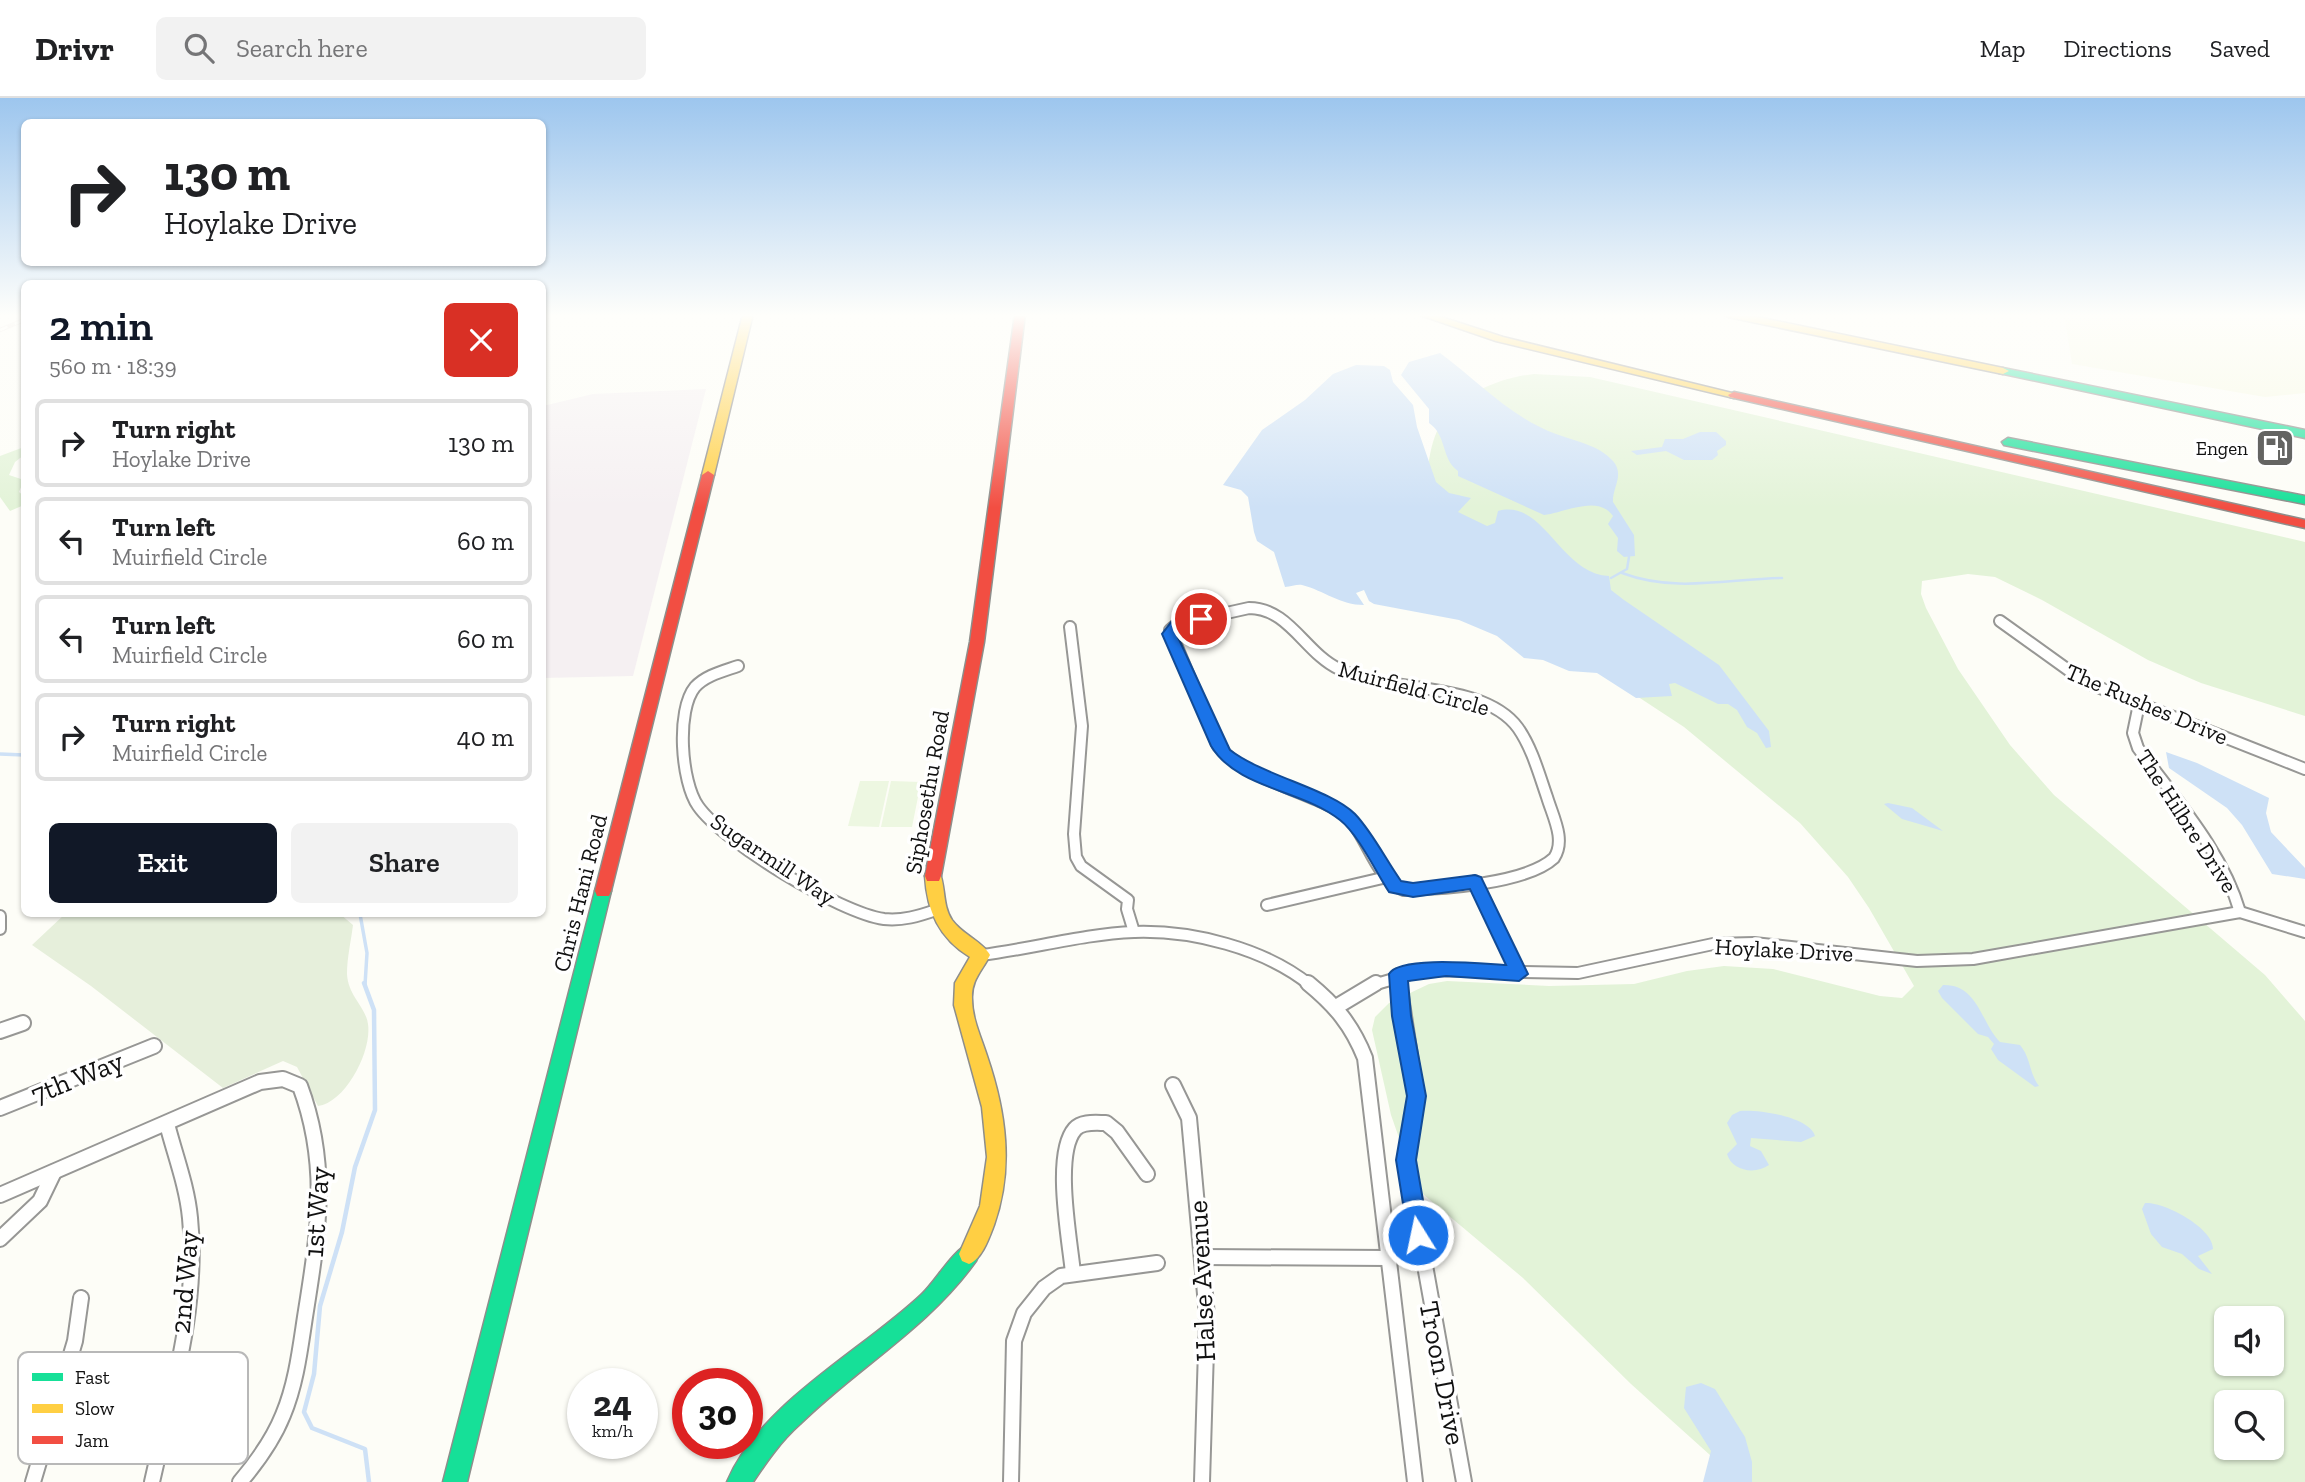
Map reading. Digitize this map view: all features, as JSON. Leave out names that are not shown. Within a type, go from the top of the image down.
[{"type":"main road","name":"Chris Hani Road","points":[[455,1482],[732,379]]},
{"type":"main road","name":"Siphosethu Road","points":[[936,910],[934,863],[977,642],[1012,379]]},
{"type":"main road","points":[[1665,379],[2305,524]]},
{"type":"main road","points":[[1717,379],[2305,510]]},
{"type":"main road","points":[[2038,379],[2305,434]]},
{"type":"main road","points":[[2074,386],[2171,400],[2305,426]]},
{"type":"main road","points":[[1868,424],[2305,531]]},
{"type":"main road","points":[[1932,426],[2305,500]]},
{"type":"main road","points":[[739,1482],[765,1443],[793,1415],[929,1300],[965,1261],[979,1238],[996,1186],[1000,1157],[991,1098],[962,1004],[967,975],[981,955],[952,937],[936,910]]},
{"type":"street","name":"Muirfield Circle","points":[[1249,608],[1263,608],[1278,616],[1313,654],[1335,668],[1363,678],[1480,702],[1509,718],[1524,737],[1559,836],[1559,850],[1539,868],[1475,881],[1404,890],[1395,887],[1349,818],[1333,807],[1241,766],[1225,754],[1218,746],[1169,634],[1172,627],[1249,608]]},
{"type":"street","name":"The Rushes Drive","points":[[2000,621],[2075,677],[2305,769]]},
{"type":"street","points":[[1069,627],[1082,726],[1074,834],[1076,857],[1081,866],[1128,900],[1127,909],[1134,932]]},
{"type":"street","name":"Sugarmill Way","points":[[738,666],[706,677],[686,699],[684,768],[698,807],[724,832],[857,913],[895,919],[936,910]]},
{"type":"street","name":"The Hilbre Drive","points":[[2139,704],[2133,733],[2135,740],[2224,870],[2237,897],[2240,912],[2305,932]]},
{"type":"street","points":[[1267,905],[1387,877]]},
{"type":"street","points":[[1475,881],[1519,974]]},
{"type":"street","name":"Hoylake Drive","points":[[1336,1007],[1398,974],[1446,969],[1519,974],[1578,973],[1679,949],[1736,942],[1917,961],[1973,959],[2240,912]]},
{"type":"street","points":[[0,916],[0,929]]},
{"type":"street","points":[[981,955],[1134,932],[1199,937],[1231,947],[1299,977],[1336,1007],[1354,1029],[1365,1058],[1415,1482]]},
{"type":"street","name":"Troon Drive","points":[[1398,974],[1402,1016],[1416,1096],[1406,1160],[1464,1482]]},
{"type":"street","points":[[0,1031],[23,1023]]},
{"type":"street","name":"7th Way","points":[[0,1108],[154,1046]]},
{"type":"street","name":"1st Way","points":[[0,1195],[260,1082],[283,1079],[300,1086],[319,1147],[322,1203],[295,1376],[277,1429],[240,1482]]},
{"type":"street","name":"Halse Avenue","points":[[1173,1084],[1189,1118],[1202,1257],[1207,1348],[1202,1482]]},
{"type":"street","points":[[1073,1273],[1063,1162],[1075,1129],[1089,1124],[1106,1123],[1112,1126],[1147,1174]]},
{"type":"street","name":"2nd Way","points":[[167,1124],[190,1215],[192,1241],[186,1305],[177,1352]]},
{"type":"street","points":[[0,1239],[48,1193],[54,1172]]},
{"type":"street","points":[[1202,1257],[1388,1258]]},
{"type":"street","points":[[1011,1482],[1014,1341],[1017,1327],[1044,1288],[1061,1276],[1157,1263]]},
{"type":"street","points":[[72,1352],[81,1298]]},
{"type":"street","points":[[33,1482],[38,1464]]},
{"type":"street","name":"2nd Way","points":[[152,1482],[155,1464]]},
{"type":"shaded area","points":[[706,389],[633,676],[546,678],[546,405],[593,394]]},
{"type":"green space","points":[[1510,379],[1597,379],[2305,542],[2305,716],[2201,683],[2148,660],[2042,600],[1995,577],[1968,574],[1922,581],[1921,594],[1958,669],[2010,745],[2054,795],[2265,975],[2305,1021],[2305,1482],[1740,1482],[1631,1384],[1523,1278],[1417,1189],[1391,1115],[1372,1030],[1375,1017],[1389,1003],[1429,984],[1447,981],[1549,986],[1634,984],[1687,971],[1724,966],[1773,969],[1880,996],[1902,998],[1914,986],[1848,877],[1800,823],[1684,727],[1547,637],[1424,493],[1434,439],[1441,424],[1459,404],[1495,383]]},
{"type":"green space","points":[[2157,379],[2305,379],[2305,393],[2265,397]]},
{"type":"green space","points":[[21,448],[21,457],[15,462],[9,475],[21,479],[21,506],[10,511],[0,497],[0,456]]},
{"type":"green space","points":[[860,781],[889,781],[879,827],[848,826]]},
{"type":"green space","points":[[891,781],[921,782],[912,827],[881,827]]},
{"type":"green space","points":[[62,917],[344,917],[353,925],[347,974],[348,982],[367,1018],[366,1048],[347,1085],[338,1095],[318,1106],[297,1067],[283,1061],[223,1088],[91,986],[32,945]]},
{"type":"water","points":[[1328,379],[1392,379],[1413,405],[1417,427],[1436,482],[1449,493],[1471,498],[1458,512],[1487,526],[1495,523],[1498,511],[1514,510],[1528,515],[1577,563],[1592,572],[1609,576],[1611,590],[1719,665],[1769,731],[1771,747],[1766,748],[1757,733],[1747,727],[1737,710],[1728,704],[1718,704],[1675,683],[1669,684],[1672,696],[1636,698],[1597,673],[1569,671],[1543,660],[1524,658],[1497,636],[1459,620],[1374,604],[1369,601],[1364,590],[1356,593],[1364,605],[1347,603],[1302,585],[1285,587],[1274,552],[1257,541],[1248,497],[1241,490],[1223,485],[1262,430],[1305,400]]},
{"type":"water","points":[[1404,379],[1471,379],[1539,427],[1594,447],[1607,456],[1618,471],[1613,502],[1634,535],[1635,556],[1624,557],[1617,551],[1618,538],[1608,524],[1613,516],[1599,506],[1580,506],[1544,515],[1458,476],[1439,434],[1429,423],[1429,409]]},
{"type":"water","points":[[1700,432],[1716,432],[1726,441],[1726,445],[1717,451],[1718,455],[1712,460],[1684,460],[1666,451],[1637,455],[1631,451],[1662,447],[1665,439],[1683,439]]},
{"type":"water","points":[[2166,752],[2197,763],[2269,798],[2266,813],[2271,832],[2305,868],[2305,879],[2272,874],[2242,825],[2227,808],[2169,768]]},
{"type":"water","points":[[1884,804],[1912,808],[1943,831],[1902,819]]},
{"type":"water","points":[[1943,985],[1955,986],[1971,998],[2000,1042],[2020,1045],[2039,1086],[2035,1087],[1998,1060],[1991,1049],[1994,1044],[1988,1037],[1978,1034],[1942,998],[1938,991]]},
{"type":"water","points":[[1740,1111],[1759,1111],[1794,1119],[1811,1129],[1815,1136],[1801,1142],[1751,1138],[1750,1146],[1761,1151],[1769,1165],[1757,1170],[1739,1168],[1727,1154],[1737,1144],[1727,1123],[1732,1115]]},
{"type":"water","points":[[2145,1203],[2175,1211],[2205,1233],[2213,1249],[2198,1256],[2212,1274],[2199,1269],[2182,1254],[2162,1247],[2151,1234],[2142,1209]]},
{"type":"water","points":[[1701,1383],[1715,1389],[1745,1437],[1752,1462],[1752,1482],[1703,1482],[1711,1451],[1684,1408],[1686,1387]]},
{"type":"waterway","points":[[1611,578],[1627,569],[1629,557]]},
{"type":"waterway","points":[[1622,573],[1642,579],[1681,584],[1782,578]]},
{"type":"waterway","points":[[0,754],[21,755]]},
{"type":"waterway","points":[[361,917],[367,953],[365,985]]},
{"type":"waterway","points":[[364,983],[374,1010],[375,1110],[355,1167],[342,1232],[320,1306],[314,1374],[304,1412],[312,1428],[365,1449],[369,1482]]},
{"type":"traffic: fast","points":[[2039,379],[2305,434]]},
{"type":"traffic: fast","points":[[2008,442],[2305,500]]},
{"type":"traffic: fast","points":[[455,1482],[603,891]]},
{"type":"traffic: fast","points":[[739,1482],[770,1439],[792,1415],[931,1300],[969,1254]]},
{"type":"traffic: slow","points":[[708,475],[732,379]]},
{"type":"traffic: slow","points":[[1665,379],[1734,395]]},
{"type":"traffic: slow","points":[[933,876],[936,902],[945,923],[959,940],[981,955],[964,983],[962,997],[992,1107],[997,1157],[990,1206],[982,1230],[969,1254]]},
{"type":"traffic: jam","points":[[933,876],[977,642],[1012,379]]},
{"type":"traffic: jam","points":[[1734,395],[2305,524]]},
{"type":"traffic: jam","points":[[603,891],[708,475]]},
{"type":"place","name":"Engen","points":[[2275,448]]},
{"type":"route","points":[[1201,619],[1177,624],[1169,634],[1218,746],[1225,754],[1241,766],[1333,807],[1349,818],[1395,887],[1413,890],[1475,881],[1519,974],[1446,969],[1398,974],[1417,1105],[1406,1160],[1418,1235]]}]
